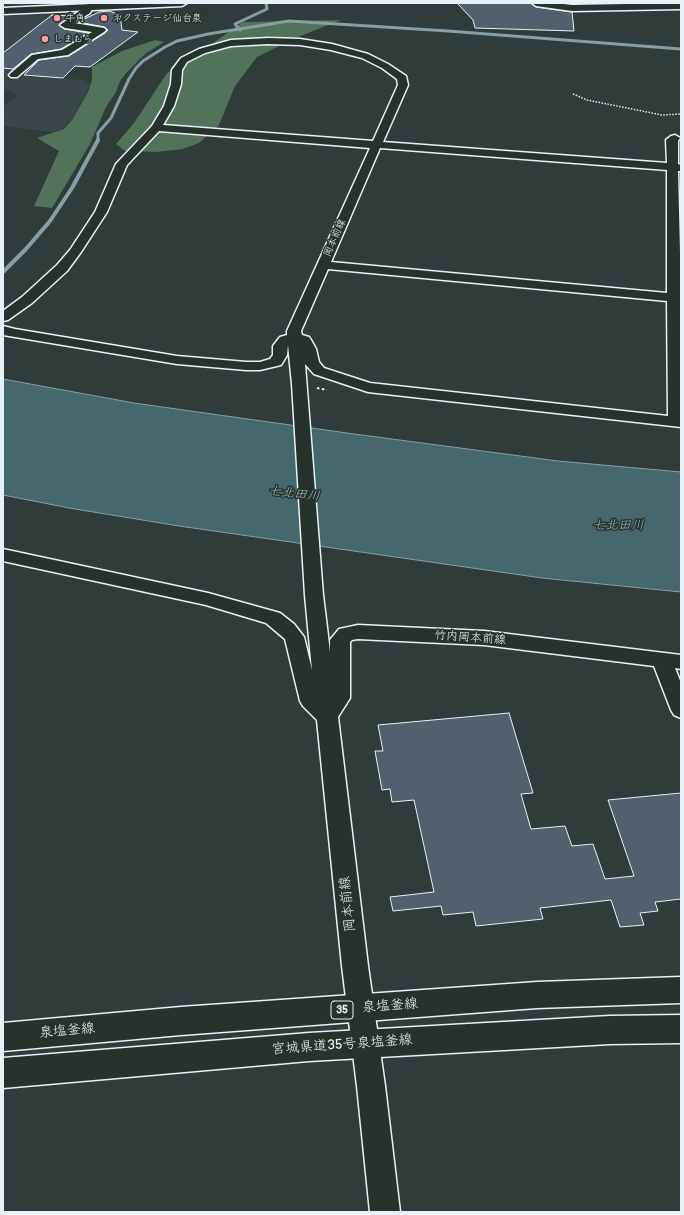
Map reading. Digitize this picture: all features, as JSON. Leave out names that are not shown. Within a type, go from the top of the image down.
[{"type":"main road","points":[[3,7],[99,3]]},
{"type":"main road","points":[[3,11],[182,3]]},
{"type":"main road","name":"泉塩釜線","points":[[3,1037],[180,1021],[537,995],[681,990]]},
{"type":"main road","name":"宮城県道35号泉塩釜線","points":[[3,1073],[366,1043],[610,1030],[681,1029]]},
{"type":"street","points":[[536,3],[572,8],[681,6]]},
{"type":"street","points":[[9,77],[35,57],[65,53],[102,30],[65,25],[88,11],[89,7]]},
{"type":"street","name":"岡本前線","points":[[156,128],[170,106],[176,84],[177,70],[180,64],[202,51],[231,43],[268,41],[300,42],[332,47],[365,56],[385,66],[402,78],[403,85],[294,334],[300,384],[314,595],[385,1212]]},
{"type":"street","points":[[3,318],[27,300],[62,268],[75,252],[102,212],[122,164],[156,128],[677,168]]},
{"type":"street","points":[[3,330],[13,333],[177,360],[246,366],[272,364],[276,362],[280,355],[280,346],[285,340],[294,334],[304,340],[309,348],[312,363],[319,371],[368,386],[679,422],[674,298],[677,168],[672,140],[675,138]]},
{"type":"street","points":[[323,265],[674,298]]},
{"type":"street","points":[[3,554],[208,599],[273,618],[287,629],[294,637],[310,701],[328,717]]},
{"type":"street","name":"竹内岡本前線","points":[[328,717],[340,698],[340,640],[346,634],[358,632],[484,638],[671,661]]},
{"type":"street","points":[[671,661],[681,710]]},
{"type":"path","points":[[573,94],[587,100],[662,115],[681,114]]},
{"type":"shaded area","points":[[78,14],[58,26],[95,31],[64,51],[31,56],[8,75],[85,80],[89,84],[87,92],[72,118],[63,129],[52,132],[3,126],[3,106],[16,98],[15,93],[3,88],[3,16]]},
{"type":"green space","points":[[341,20],[293,39],[257,57],[235,86],[219,125],[199,143],[183,149],[156,152],[125,151],[116,144],[134,123],[167,73],[202,51],[243,22]]},
{"type":"green space","points":[[155,40],[164,42],[145,54],[120,81],[116,92],[106,107],[90,144],[52,208],[34,206],[59,151],[37,138],[64,129],[72,120],[88,92],[92,80],[92,67],[122,51]]},
{"type":"water","name":"七北田川","points":[[3,379],[134,403],[347,433],[558,461],[681,472],[681,592],[542,578],[179,526],[69,508],[3,495]]},
{"type":"building","points":[[457,3],[531,3],[536,7],[572,12],[574,31],[475,28],[473,20]]},
{"type":"building","points":[[109,11],[120,15],[122,30],[138,32],[90,67],[75,66],[63,78],[24,75],[39,60],[69,56],[105,33],[108,30],[104,27],[78,22],[99,12]]},
{"type":"building","points":[[52,15],[70,16],[59,25],[64,29],[88,33],[61,49],[31,54],[13,69],[3,68],[3,53]]},
{"type":"building","points":[[509,713],[533,793],[521,794],[531,829],[565,826],[572,846],[593,844],[605,879],[634,876],[608,800],[681,793],[681,899],[655,902],[658,911],[640,913],[644,925],[620,927],[611,900],[540,908],[543,919],[476,926],[473,912],[443,915],[441,906],[393,911],[390,897],[434,892],[414,800],[392,802],[390,789],[382,790],[375,751],[383,751],[378,725]]},
{"type":"waterway","points":[[239,29],[235,24],[267,9],[266,3]]},
{"type":"waterway","points":[[239,29],[289,21],[448,31],[681,49]]},
{"type":"waterway","points":[[98,140],[98,133],[111,118],[129,79],[136,68],[143,61],[177,41],[239,29]]},
{"type":"waterway","points":[[3,272],[26,249],[50,221],[72,188],[98,140]]},
{"type":"place","name":"牛角","points":[[57,18]]},
{"type":"place","name":"ネクステージ仙台泉","points":[[104,18]]},
{"type":"place","name":"しまむら","points":[[45,39]]}]
